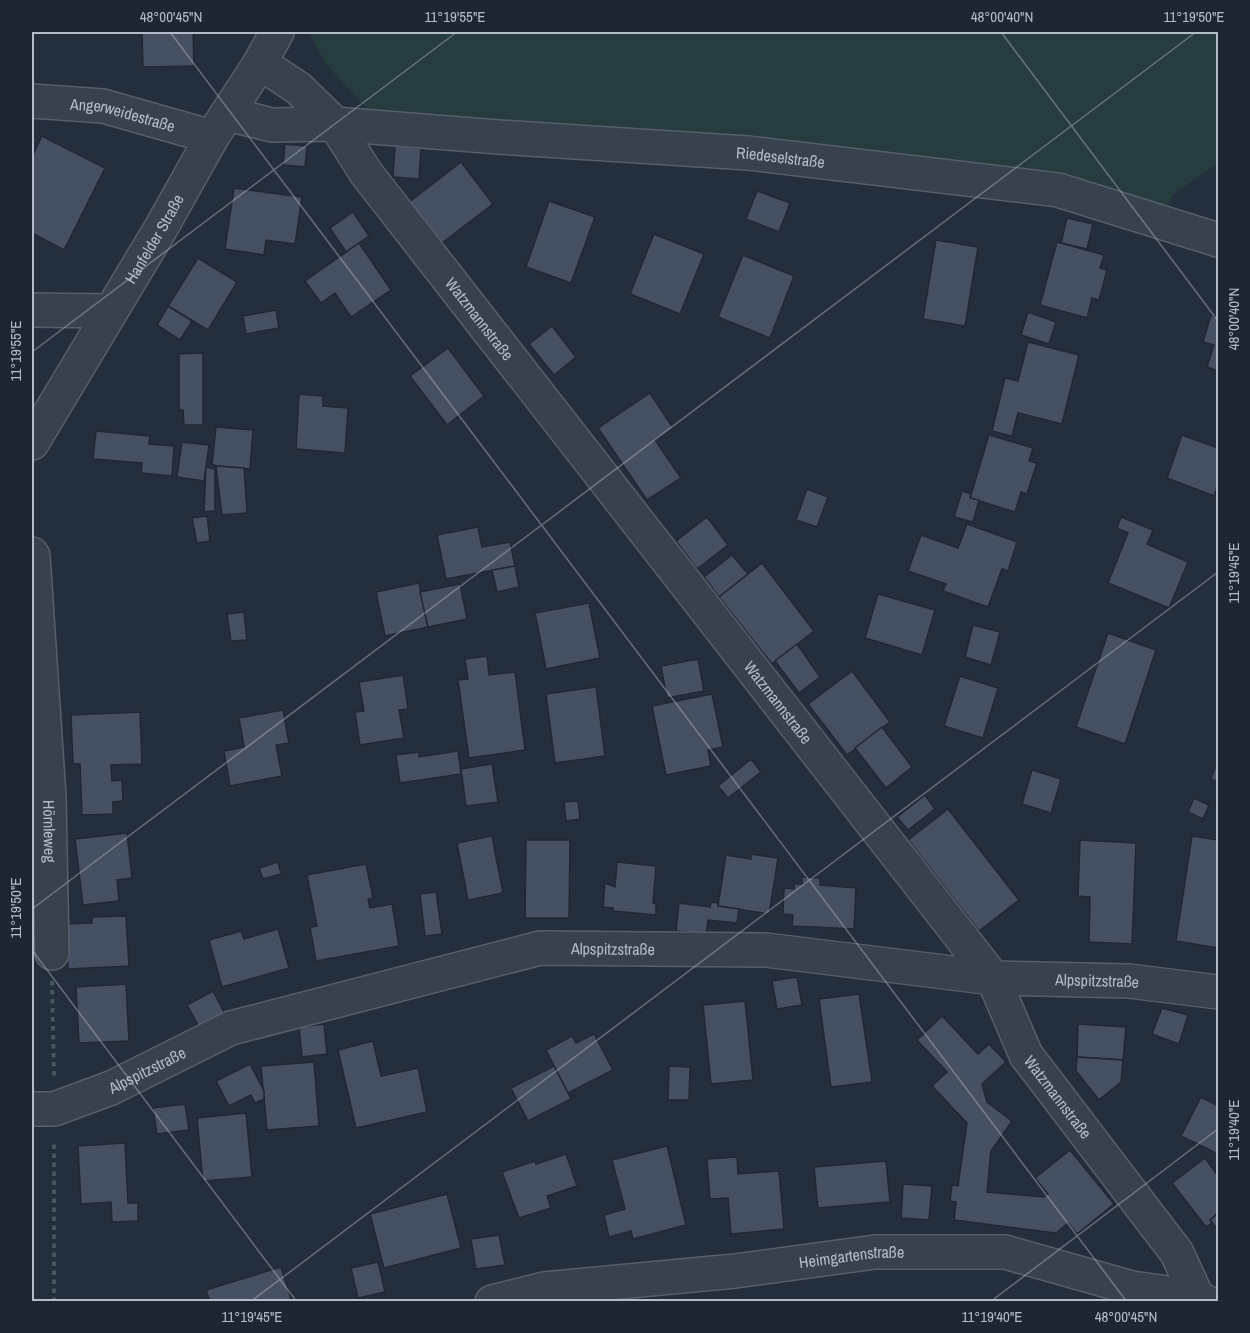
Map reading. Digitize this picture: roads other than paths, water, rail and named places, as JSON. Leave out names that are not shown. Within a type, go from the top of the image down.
[{"type":"street","name":"Hanfelder Straße","points":[[32,443],[277,32]]},
{"type":"street","name":"Watzmannstraße","points":[[260,63],[298,88],[335,124],[366,173],[993,978],[1026,1055],[1177,1253],[1202,1299]]},
{"type":"street","name":"Angerweidestraße","points":[[32,101],[103,106],[219,126],[335,124]]},
{"type":"street","name":"Riedeselstraße","points":[[335,124],[748,153],[1058,190],[1218,240]]},
{"type":"street","points":[[32,310],[111,311]]},
{"type":"street","name":"Hörnleweg","points":[[32,554],[49,797],[52,953]]},
{"type":"street","name":"Alpspitzstraße","points":[[43,1109],[111,1088],[231,1028],[540,948],[766,950],[993,978],[1129,981],[1218,992]]},
{"type":"street","name":"Heimgartenstraße","points":[[492,1302],[544,1289],[735,1270],[876,1252],[1005,1252],[1132,1288],[1202,1299]]}]
